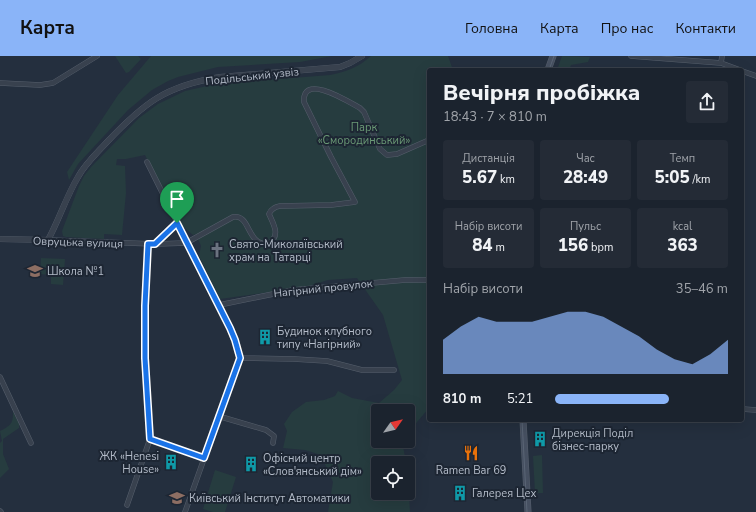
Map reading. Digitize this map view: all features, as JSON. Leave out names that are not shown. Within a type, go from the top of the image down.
[{"type":"main road","points":[[549,68],[553,56]]},
{"type":"main road","points":[[523,422],[528,512]]},
{"type":"street","points":[[0,83],[40,85],[53,83],[97,56]]},
{"type":"street","name":"Подільський узвіз","points":[[48,240],[83,168],[132,117],[157,98],[182,85],[200,80],[220,77],[334,68],[350,63],[362,56]]},
{"type":"street","points":[[631,56],[721,63],[735,68]]},
{"type":"street","points":[[721,63],[722,56]]},
{"type":"street","points":[[744,71],[756,76]]},
{"type":"street","points":[[186,243],[237,216],[244,220],[252,236],[257,242],[268,244],[275,239],[276,234],[269,214],[274,208],[280,206],[331,205],[355,202],[304,102],[306,92],[311,89],[321,89],[360,108],[367,118],[380,150],[387,155],[397,154],[427,141]]},
{"type":"street","points":[[147,162],[235,340],[240,358],[218,416],[185,512]]},
{"type":"street","points":[[155,244],[177,223]]},
{"type":"street","name":"Овруцька вулиця","points":[[0,239],[148,244],[186,243]]},
{"type":"street","points":[[127,505],[150,439],[145,358],[145,306],[148,244]]},
{"type":"street","name":"Нагірний провулок","points":[[218,305],[292,290],[390,281],[427,280]]},
{"type":"street","points":[[240,358],[327,361],[362,370],[394,370]]},
{"type":"street","points":[[0,377],[31,443]]},
{"type":"street","points":[[744,409],[756,410]]},
{"type":"street","points":[[218,416],[266,430],[274,436],[273,443]]},
{"type":"street","points":[[150,439],[204,458]]},
{"type":"green space","points":[[115,56],[138,56],[141,59],[129,72],[126,73]]},
{"type":"green space","points":[[151,56],[332,56],[300,62],[218,67],[168,81],[152,90],[128,110],[78,164],[69,180],[67,172],[118,95]]},
{"type":"green space","name":"Парк «Смородинський»","points":[[371,56],[448,56],[452,68],[427,68],[427,410],[415,425],[415,404],[371,404],[371,448],[403,448],[405,456],[371,456],[371,500],[409,500],[410,512],[328,512],[333,482],[326,466],[318,454],[305,450],[283,448],[287,431],[284,424],[292,412],[306,402],[324,400],[335,396],[338,391],[352,398],[379,403],[394,390],[402,380],[383,315],[357,278],[328,280],[306,287],[220,299],[199,256],[201,246],[196,234],[193,235],[180,224],[145,155],[126,159],[117,159],[116,165],[125,166],[126,193],[122,235],[104,234],[104,239],[66,237],[63,236],[62,231],[84,176],[139,118],[158,104],[185,91],[216,84],[330,75],[347,71]]},
{"type":"green space","points":[[562,56],[590,57],[588,62],[571,65],[570,68],[558,68]]},
{"type":"green space","points":[[41,258],[65,259],[63,285],[51,284],[51,275],[40,274]]},
{"type":"green space","points":[[13,411],[19,423],[19,428],[3,439],[3,454],[9,469],[0,478],[0,443],[2,441],[0,431],[11,423]]},
{"type":"green space","points":[[542,455],[543,493],[535,493],[533,456]]},
{"type":"green space","points":[[215,470],[236,477],[225,512],[213,512],[203,509]]},
{"type":"tram line","points":[[550,68],[554,56]]},
{"type":"tram line","points":[[522,422],[527,512]]},
{"type":"place","name":"Свято-Миколаївський храм на Татарці","points":[[217,250]]},
{"type":"place","name":"Школа №1","points":[[35,271]]},
{"type":"place","name":"Будинок клубного типу «Нагірний»","points":[[265,337]]},
{"type":"place","name":"Дирекція Поділ бізнес-парку","points":[[540,439]]},
{"type":"place","name":"Ramen Bar 69","points":[[471,453]]},
{"type":"place","name":"ЖК «Henesi House»","points":[[171,462]]},
{"type":"place","name":"Офісний центр «Слов'янський дім»","points":[[251,464]]},
{"type":"place","name":"Галерея Цех","points":[[460,493]]},
{"type":"place","name":"Київський Інститут Автоматики","points":[[177,498]]},
{"type":"route","points":[[177,223],[230,328],[240,358],[204,458],[150,439],[145,376],[145,306],[148,244],[155,244],[177,223]]}]
